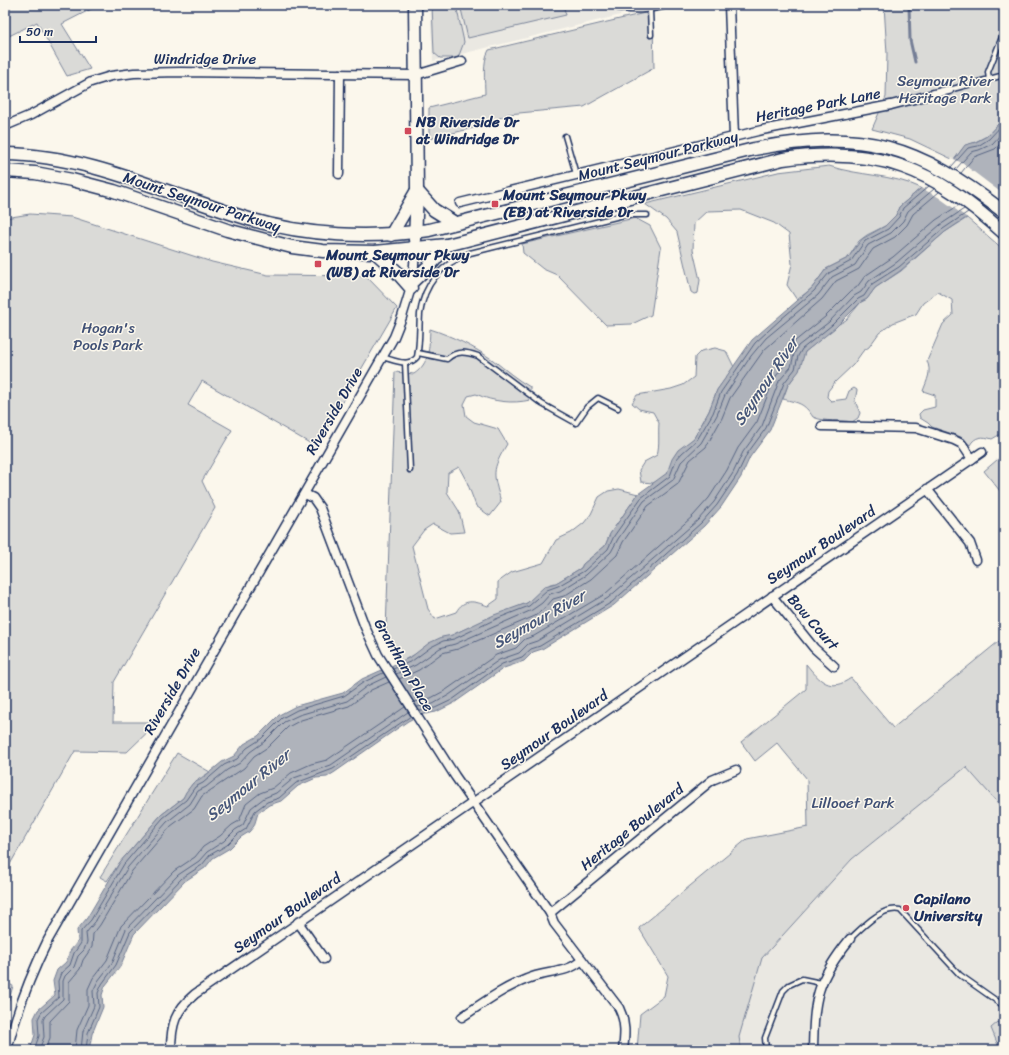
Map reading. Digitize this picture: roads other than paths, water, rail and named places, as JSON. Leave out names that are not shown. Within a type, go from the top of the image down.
[{"type":"main road","name":"Riverside Drive","points":[[415,5],[417,191],[415,249]]},
{"type":"main road","name":"Mount Seymour Parkway","points":[[5,154],[28,154],[55,158],[90,166],[251,220],[281,227],[323,233],[391,235],[415,232],[454,223],[754,149],[798,141],[851,140],[897,149],[927,161],[974,188],[1004,212]]},
{"type":"main road","name":"Mount Seymour Parkway","points":[[5,171],[35,173],[72,180],[114,191],[227,230],[292,247],[323,251],[375,252],[415,249],[447,244],[783,159],[814,155],[852,155],[894,163],[916,171],[964,199],[1001,230]]},
{"type":"main road","points":[[391,235],[417,191],[434,210],[454,223]]},
{"type":"main road","points":[[375,252],[412,284],[433,262],[447,244]]},
{"type":"street","points":[[729,5],[734,136]]},
{"type":"street","name":"Windridge Drive","points":[[5,126],[31,115],[91,82],[111,76],[157,72],[416,75],[462,61]]},
{"type":"street","points":[[339,174],[340,74]]},
{"type":"street","name":"Heritage Park Lane","points":[[460,203],[734,136],[890,106],[949,90]]},
{"type":"street","name":"Riverside Drive","points":[[7,1050],[18,1009],[29,979],[48,940],[305,494],[386,358],[402,317],[412,284],[415,249]]},
{"type":"street","points":[[822,426],[916,428],[962,444],[972,459]]},
{"type":"street","name":"Seymour Boulevard","points":[[171,1050],[172,1029],[176,1016],[183,1004],[298,922],[982,452]]},
{"type":"street","points":[[927,489],[970,543],[976,560]]},
{"type":"street","name":"Grantham Place","points":[[305,494],[313,498],[320,508],[364,627],[382,660],[474,802]]},
{"type":"street","name":"Bow Court","points":[[772,596],[814,648],[834,666]]},
{"type":"street","name":"Heritage Boulevard","points":[[550,912],[712,780],[736,770]]},
{"type":"street","points":[[474,802],[550,912],[554,923],[619,1008],[624,1018],[625,1036],[623,1050]]},
{"type":"street","points":[[298,922],[324,959]]},
{"type":"street","points":[[813,1050],[815,1002],[821,983],[833,960],[850,939]]},
{"type":"street","points":[[462,1017],[508,987],[528,978],[568,969],[582,960]]},
{"type":"lane","points":[[610,5],[628,10],[650,10],[672,5]]},
{"type":"lane","points":[[650,10],[651,35]]},
{"type":"lane","points":[[989,80],[988,72],[1004,32]]},
{"type":"lane","points":[[949,90],[1004,75]]},
{"type":"lane","points":[[565,136],[576,174]]},
{"type":"lane","points":[[386,358],[405,363],[414,361],[418,353],[420,313],[424,298],[433,278],[448,263],[470,253],[612,218],[636,214],[647,215]]},
{"type":"lane","points":[[418,353],[447,359],[454,354],[465,352],[478,356],[542,404],[576,423],[587,407],[598,398],[618,408]]},
{"type":"lane","points":[[405,363],[410,470]]},
{"type":"lane","points":[[850,939],[883,912],[894,909],[905,914],[960,975],[1004,1006]]},
{"type":"lane","points":[[766,1050],[765,1038],[783,991],[789,985],[802,979],[821,983]]},
{"type":"water","name":"Seymour River","points":[[1004,113],[1004,191],[945,232],[900,271],[875,288],[867,299],[861,302],[835,328],[805,352],[799,371],[788,385],[770,430],[750,457],[741,477],[721,507],[704,526],[614,605],[542,649],[533,652],[524,661],[504,668],[454,703],[436,712],[420,715],[408,721],[327,777],[316,778],[298,786],[281,801],[269,805],[258,813],[254,826],[249,832],[241,837],[230,848],[213,858],[205,868],[185,881],[134,934],[120,967],[105,986],[102,995],[103,1007],[92,1034],[89,1050],[30,1050],[35,1035],[34,1018],[38,1010],[55,995],[53,981],[57,970],[66,962],[70,951],[78,941],[77,930],[87,918],[120,862],[161,815],[183,798],[193,783],[200,780],[222,762],[234,756],[244,744],[258,736],[279,715],[296,706],[343,693],[362,679],[411,657],[429,643],[442,637],[452,635],[494,615],[527,603],[545,586],[556,583],[581,568],[583,564],[605,546],[610,534],[638,494],[667,473],[672,459],[678,450],[694,438],[709,411],[717,390],[752,340],[812,288],[826,269],[848,258],[862,239],[885,226],[896,215],[899,207],[954,160],[965,145],[976,142],[987,136],[1000,122]]},
{"type":"waterway","points":[[909,5],[910,40],[915,62]]},
{"type":"place","name":"NB Riverside Dr at Windridge Dr","points":[[408,131]]},
{"type":"place","name":"Mount Seymour Pkwy (EB) at Riverside Dr","points":[[495,204]]},
{"type":"place","name":"Mount Seymour Pkwy (WB) at Riverside Dr","points":[[318,264]]},
{"type":"place","name":"Capilano University","points":[[906,908]]},
{"type":"park label","name":"Seymour River Heritage Park","points":[[945,90]]},
{"type":"park label","name":"Hogan's Pools Park","points":[[108,336]]},
{"type":"park label","name":"Lillooet Park","points":[[853,803]]}]
